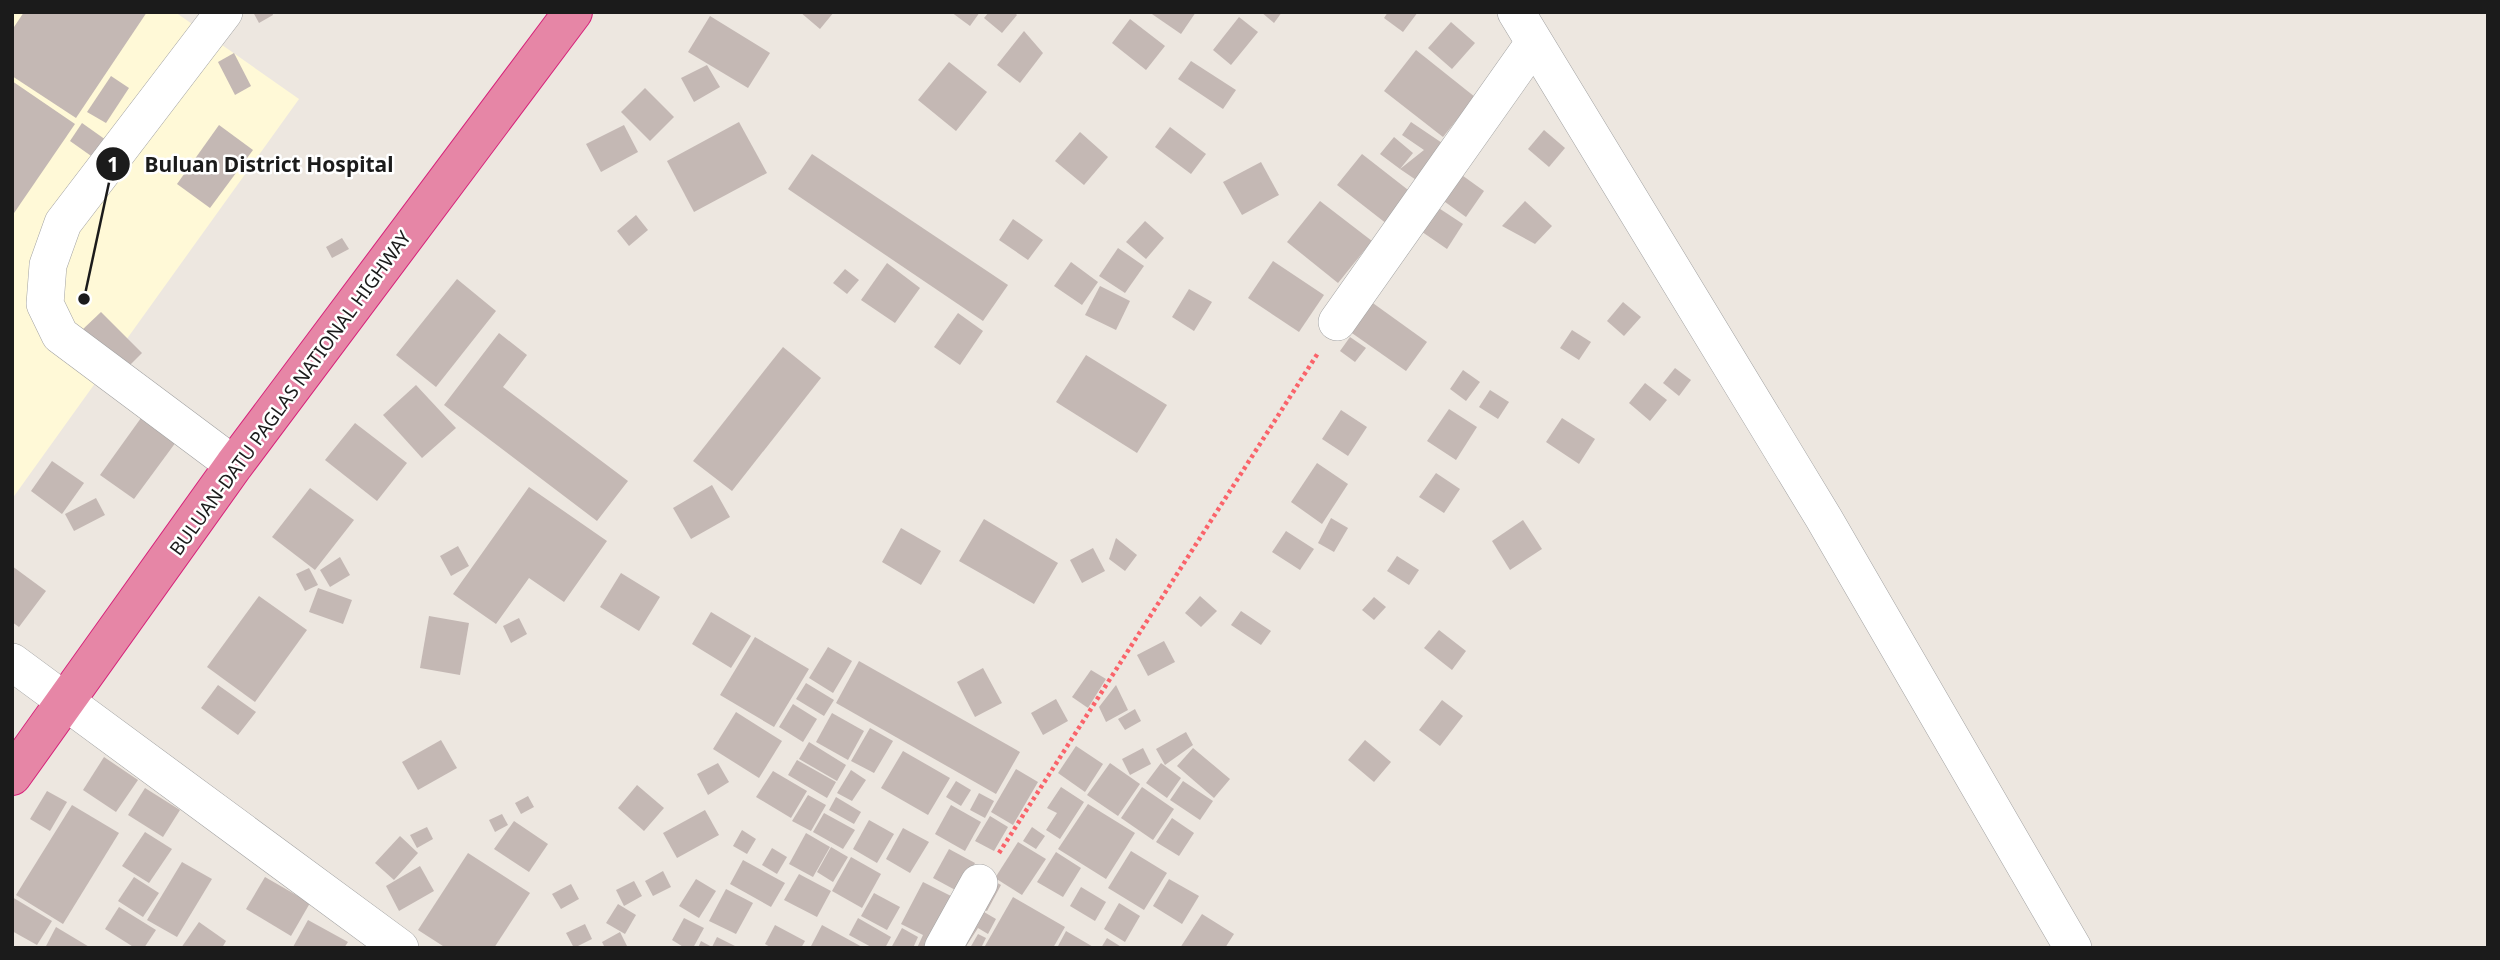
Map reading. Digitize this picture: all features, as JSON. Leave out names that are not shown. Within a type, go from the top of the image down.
[{"type":"highway","name":"BULUAN-DATU PAGLAS NATIONAL HIGHWAY","points":[[12,776],[234,466],[573,12]]},
{"type":"street","points":[[1516,12],[1823,517],[2073,948]]},
{"type":"street","points":[[214,16],[63,223],[48,265],[45,304],[60,335],[234,466]]},
{"type":"street","points":[[1337,322],[1534,43]]},
{"type":"street","points":[[12,662],[400,948]]},
{"type":"street","points":[[943,948],[979,883]]},
{"type":"path","points":[[979,883],[1061,759],[1337,322]]},
{"type":"shaded area","points":[[12,12],[175,12],[299,99],[12,499]]},
{"type":"building","points":[[24,12],[147,12],[76,118],[12,76],[12,30]]},
{"type":"building","points":[[253,12],[272,12],[273,15],[259,23]]},
{"type":"building","points":[[800,12],[834,12],[820,29]]},
{"type":"building","points":[[951,12],[980,12],[970,26]]},
{"type":"building","points":[[989,12],[1014,12],[1017,15],[1002,33],[984,18]]},
{"type":"building","points":[[1149,12],[1196,12],[1181,34]]},
{"type":"building","points":[[1261,12],[1282,12],[1274,23]]},
{"type":"building","points":[[1388,12],[1418,12],[1403,32],[1384,18]]},
{"type":"building","points":[[710,16],[770,53],[748,88],[688,52]]},
{"type":"building","points":[[1239,17],[1258,32],[1231,65],[1213,50]]},
{"type":"building","points":[[1130,19],[1165,46],[1146,70],[1112,43]]},
{"type":"building","points":[[1451,22],[1475,43],[1452,69],[1428,48]]},
{"type":"building","points":[[1024,31],[1043,53],[1020,83],[997,65]]},
{"type":"building","points":[[1416,50],[1475,97],[1443,137],[1384,91]]},
{"type":"building","points":[[234,53],[251,86],[235,95],[218,62]]},
{"type":"building","points":[[1191,61],[1236,90],[1223,109],[1178,79]]},
{"type":"building","points":[[949,62],[987,92],[956,131],[918,100]]},
{"type":"building","points":[[707,65],[720,87],[694,102],[681,78]]},
{"type":"building","points":[[111,76],[129,88],[106,123],[87,112]]},
{"type":"building","points":[[12,81],[75,124],[12,216]]},
{"type":"building","points":[[645,88],[674,117],[650,141],[621,112]]},
{"type":"building","points":[[739,122],[767,173],[694,212],[667,161]]},
{"type":"building","points":[[1411,122],[1451,149],[1425,186],[1400,169],[1424,150],[1402,135]]},
{"type":"building","points":[[82,123],[106,140],[94,158],[70,141]]},
{"type":"building","points":[[219,125],[253,150],[210,208],[177,184]]},
{"type":"building","points":[[624,125],[638,152],[601,172],[586,144]]},
{"type":"building","points":[[1170,127],[1206,154],[1191,174],[1155,147]]},
{"type":"building","points":[[1544,130],[1565,148],[1549,167],[1528,149]]},
{"type":"building","points":[[1080,132],[1108,157],[1084,185],[1055,161]]},
{"type":"building","points":[[1394,137],[1413,153],[1400,169],[1380,154]]},
{"type":"building","points":[[812,154],[1008,285],[983,321],[788,189]]},
{"type":"building","points":[[1362,154],[1412,193],[1387,224],[1337,185]]},
{"type":"building","points":[[1261,162],[1279,195],[1242,215],[1223,182]]},
{"type":"building","points":[[1452,168],[1484,191],[1466,217],[1434,194]]},
{"type":"building","points":[[1320,201],[1372,241],[1338,283],[1287,242]]},
{"type":"building","points":[[1428,201],[1463,224],[1447,249],[1412,225]]},
{"type":"building","points":[[1525,201],[1552,226],[1535,244],[1502,226]]},
{"type":"building","points":[[636,215],[648,230],[629,246],[617,231]]},
{"type":"building","points":[[1013,219],[1043,240],[1028,260],[999,240]]},
{"type":"building","points":[[1145,221],[1164,238],[1146,259],[1126,242]]},
{"type":"building","points":[[342,238],[349,249],[332,258],[326,247]]},
{"type":"building","points":[[1118,248],[1144,266],[1125,293],[1099,276]]},
{"type":"building","points":[[1273,261],[1324,295],[1299,332],[1248,298]]},
{"type":"building","points":[[1071,262],[1098,282],[1082,305],[1054,286]]},
{"type":"building","points":[[887,263],[920,288],[895,323],[861,300]]},
{"type":"building","points":[[845,269],[859,280],[847,294],[833,283]]},
{"type":"building","points":[[457,279],[496,311],[436,387],[396,355]]},
{"type":"building","points":[[1100,286],[1130,301],[1116,330],[1085,315]]},
{"type":"building","points":[[1189,289],[1212,302],[1194,331],[1172,317]]},
{"type":"building","points":[[1370,301],[1427,342],[1406,371],[1349,331]]},
{"type":"building","points":[[1623,302],[1641,317],[1624,336],[1607,321]]},
{"type":"building","points":[[101,312],[142,353],[123,372],[81,331]]},
{"type":"building","points":[[958,313],[983,331],[960,365],[934,347]]},
{"type":"building","points":[[1572,330],[1591,342],[1579,360],[1560,348]]},
{"type":"building","points":[[499,333],[527,355],[503,387],[628,481],[597,521],[444,405]]},
{"type":"building","points":[[1350,337],[1366,348],[1355,362],[1340,351]]},
{"type":"building","points":[[783,347],[821,378],[732,491],[693,461]]},
{"type":"building","points":[[1086,355],[1167,405],[1137,453],[1056,402]]},
{"type":"building","points":[[1675,368],[1691,380],[1679,396],[1663,383]]},
{"type":"building","points":[[1463,370],[1480,382],[1466,401],[1450,389]]},
{"type":"building","points":[[1645,383],[1667,400],[1650,421],[1629,403]]},
{"type":"building","points":[[416,385],[456,428],[422,458],[383,415]]},
{"type":"building","points":[[1490,390],[1509,402],[1498,419],[1479,407]]},
{"type":"building","points":[[1449,409],[1477,427],[1456,460],[1427,441]]},
{"type":"building","points":[[1341,410],[1367,427],[1348,456],[1322,439]]},
{"type":"building","points":[[141,418],[176,442],[134,499],[100,475]]},
{"type":"building","points":[[1562,418],[1595,439],[1579,464],[1546,442]]},
{"type":"building","points":[[355,423],[407,463],[377,501],[325,460]]},
{"type":"building","points":[[52,461],[84,483],[62,514],[31,491]]},
{"type":"building","points":[[1317,463],[1348,484],[1322,524],[1291,502]]},
{"type":"building","points":[[1436,473],[1460,489],[1444,513],[1419,497]]},
{"type":"building","points":[[712,485],[730,517],[691,539],[673,508]]},
{"type":"building","points":[[529,487],[607,541],[564,602],[529,578],[496,624],[453,594]]},
{"type":"building","points":[[310,488],[354,520],[315,570],[272,537]]},
{"type":"building","points":[[96,498],[105,515],[74,531],[65,514]]},
{"type":"building","points":[[1331,518],[1348,528],[1334,552],[1318,543]]},
{"type":"building","points":[[984,519],[1058,563],[1034,604],[959,561]]},
{"type":"building","points":[[1523,520],[1542,549],[1510,570],[1492,541]]},
{"type":"building","points":[[901,528],[941,551],[921,585],[882,562]]},
{"type":"building","points":[[1286,531],[1314,549],[1300,570],[1272,552]]},
{"type":"building","points":[[1116,538],[1137,555],[1125,571],[1109,559]]},
{"type":"building","points":[[458,546],[469,566],[451,576],[440,556]]},
{"type":"building","points":[[1093,548],[1105,571],[1082,583],[1070,560]]},
{"type":"building","points":[[1397,556],[1419,570],[1409,585],[1387,571]]},
{"type":"building","points":[[340,557],[350,575],[330,587],[320,570]]},
{"type":"building","points":[[12,566],[46,591],[19,627],[12,622]]},
{"type":"building","points":[[309,568],[318,585],[305,591],[296,574]]},
{"type":"building","points":[[621,573],[660,597],[639,631],[600,607]]},
{"type":"building","points":[[318,588],[352,600],[343,624],[309,612]]},
{"type":"building","points":[[259,596],[307,630],[255,702],[207,667]]},
{"type":"building","points":[[1200,596],[1217,611],[1201,627],[1185,613]]},
{"type":"building","points":[[1374,597],[1386,607],[1374,620],[1362,610]]},
{"type":"building","points":[[1241,611],[1271,631],[1261,645],[1231,625]]},
{"type":"building","points":[[711,612],[751,636],[731,668],[692,644]]},
{"type":"building","points":[[429,616],[469,623],[460,675],[420,668]]},
{"type":"building","points":[[519,618],[527,634],[511,643],[503,626]]},
{"type":"building","points":[[1439,630],[1466,651],[1452,670],[1424,648]]},
{"type":"building","points":[[755,637],[809,669],[774,727],[720,695]]},
{"type":"building","points":[[1164,641],[1175,662],[1148,676],[1137,655]]},
{"type":"building","points":[[828,647],[852,661],[833,693],[809,678]]},
{"type":"building","points":[[859,661],[1020,752],[996,794],[836,703]]},
{"type":"building","points":[[983,668],[1002,703],[975,717],[957,682]]},
{"type":"building","points":[[1091,670],[1106,679],[1088,708],[1072,697]]},
{"type":"building","points":[[806,683],[834,700],[824,716],[796,699]]},
{"type":"building","points":[[218,685],[256,712],[238,735],[201,708]]},
{"type":"building","points":[[1116,685],[1128,710],[1106,722],[1099,707]]},
{"type":"building","points":[[1056,699],[1068,721],[1043,735],[1031,713]]},
{"type":"building","points":[[1442,700],[1463,716],[1440,746],[1419,730]]},
{"type":"building","points":[[793,704],[817,719],[803,742],[779,727]]},
{"type":"building","points":[[1135,709],[1141,721],[1125,730],[1118,719]]},
{"type":"building","points":[[736,712],[782,741],[759,778],[713,749]]},
{"type":"building","points":[[832,713],[864,731],[848,760],[816,742]]},
{"type":"building","points":[[870,728],[893,741],[874,773],[851,761]]},
{"type":"building","points":[[1186,732],[1193,745],[1165,765],[1156,749]]},
{"type":"building","points":[[441,740],[457,768],[418,790],[402,762]]},
{"type":"building","points":[[1365,740],[1391,762],[1374,782],[1348,760]]},
{"type":"building","points":[[809,742],[846,765],[837,781],[799,759]]},
{"type":"building","points":[[1076,746],[1103,764],[1085,792],[1058,773]]},
{"type":"building","points":[[1143,748],[1151,764],[1130,775],[1122,759]]},
{"type":"building","points":[[1193,748],[1230,779],[1214,798],[1177,766]]},
{"type":"building","points":[[903,751],[950,778],[928,815],[881,788]]},
{"type":"building","points":[[104,757],[138,780],[116,812],[83,790]]},
{"type":"building","points":[[797,760],[836,782],[827,798],[788,775]]},
{"type":"building","points":[[718,763],[729,782],[708,795],[697,774]]},
{"type":"building","points":[[1110,763],[1140,784],[1118,816],[1087,795]]},
{"type":"building","points":[[1161,763],[1181,778],[1167,798],[1146,783]]},
{"type":"building","points":[[1016,769],[1038,782],[1013,825],[991,812]]},
{"type":"building","points":[[851,770],[866,780],[852,801],[837,793]]},
{"type":"building","points":[[773,771],[807,791],[791,818],[756,797]]},
{"type":"building","points":[[956,781],[971,790],[961,806],[946,797]]},
{"type":"building","points":[[1183,781],[1213,801],[1200,820],[1170,800]]},
{"type":"building","points":[[637,785],[664,808],[644,831],[618,808]]},
{"type":"building","points":[[1061,787],[1084,802],[1060,839],[1046,830],[1057,813],[1047,808]]},
{"type":"building","points":[[1142,787],[1174,809],[1153,840],[1121,818]]},
{"type":"building","points":[[145,788],[180,810],[163,837],[128,815]]},
{"type":"building","points":[[47,791],[67,802],[50,831],[30,819]]},
{"type":"building","points":[[979,793],[994,801],[985,818],[970,810]]},
{"type":"building","points":[[808,795],[826,805],[811,831],[792,821]]},
{"type":"building","points":[[528,796],[534,807],[521,814],[515,803]]},
{"type":"building","points":[[836,797],[861,812],[854,824],[829,810]]},
{"type":"building","points":[[1088,804],[1135,833],[1106,879],[1058,849]]},
{"type":"building","points":[[72,805],[119,833],[63,924],[16,895]]},
{"type":"building","points":[[951,805],[981,822],[965,851],[935,834]]},
{"type":"building","points":[[705,810],[719,835],[677,858],[663,833]]},
{"type":"building","points":[[824,813],[855,830],[843,849],[813,832]]},
{"type":"building","points":[[502,814],[508,825],[495,832],[489,820]]},
{"type":"building","points":[[990,816],[1008,827],[994,851],[975,841]]},
{"type":"building","points":[[1172,818],[1194,833],[1179,856],[1156,842]]},
{"type":"building","points":[[869,820],[894,834],[877,863],[853,849]]},
{"type":"building","points":[[514,821],[548,844],[529,872],[494,849]]},
{"type":"building","points":[[427,827],[433,839],[417,848],[410,835]]},
{"type":"building","points":[[1032,827],[1045,836],[1036,849],[1023,841]]},
{"type":"building","points":[[903,828],[929,842],[910,873],[886,859]]},
{"type":"building","points":[[742,830],[756,839],[747,854],[733,846]]},
{"type":"building","points":[[145,832],[172,849],[149,883],[122,866]]},
{"type":"building","points":[[806,833],[830,847],[813,877],[789,864]]},
{"type":"building","points":[[400,836],[418,853],[394,880],[375,863]]},
{"type":"building","points":[[1018,842],[1046,859],[1022,895],[995,878]]},
{"type":"building","points":[[831,847],[848,857],[833,882],[817,872]]},
{"type":"building","points":[[772,848],[787,857],[777,874],[762,865]]},
{"type":"building","points":[[949,849],[975,863],[959,892],[933,878]]},
{"type":"building","points":[[1131,851],[1167,873],[1144,910],[1108,888]]},
{"type":"building","points":[[1056,852],[1081,868],[1063,897],[1037,882]]},
{"type":"building","points":[[468,853],[530,893],[494,948],[446,948],[418,930]]},
{"type":"building","points":[[851,857],[881,874],[862,908],[832,891]]},
{"type":"building","points":[[743,860],[785,883],[771,907],[730,884]]},
{"type":"building","points":[[182,862],[212,879],[177,937],[147,920]]},
{"type":"building","points":[[420,866],[434,891],[399,911],[386,886]]},
{"type":"building","points":[[663,871],[671,887],[653,896],[645,881]]},
{"type":"building","points":[[799,874],[831,891],[817,917],[784,900]]},
{"type":"building","points":[[134,877],[159,893],[143,917],[118,901]]},
{"type":"building","points":[[265,877],[310,903],[291,936],[246,909]]},
{"type":"building","points":[[987,877],[1001,885],[987,911],[973,904]]},
{"type":"building","points":[[696,879],[716,891],[699,918],[679,906]]},
{"type":"building","points":[[1169,879],[1199,896],[1182,924],[1153,906]]},
{"type":"building","points":[[634,881],[642,896],[624,906],[616,890]]},
{"type":"building","points":[[923,882],[963,902],[938,948],[917,948],[923,935],[901,924]]},
{"type":"building","points":[[571,884],[579,899],[561,909],[552,894]]},
{"type":"building","points":[[1081,887],[1106,902],[1095,921],[1070,906]]},
{"type":"building","points":[[726,889],[753,903],[736,934],[709,921]]},
{"type":"building","points":[[874,893],[900,907],[887,930],[861,916]]},
{"type":"building","points":[[12,897],[52,921],[37,945],[12,931]]},
{"type":"building","points":[[1013,897],[1065,927],[1053,948],[985,946]]},
{"type":"building","points":[[1119,903],[1140,916],[1125,942],[1104,929]]},
{"type":"building","points":[[618,904],[636,915],[625,934],[606,923]]},
{"type":"building","points":[[972,905],[996,919],[988,934],[978,928],[965,948],[953,941]]},
{"type":"building","points":[[119,907],[156,930],[144,948],[135,948],[105,929]]},
{"type":"building","points":[[1202,914],[1234,934],[1225,948],[1180,948]]},
{"type":"building","points":[[684,918],[704,928],[693,948],[685,948],[672,940]]},
{"type":"building","points":[[858,918],[891,937],[885,948],[873,948],[849,935]]},
{"type":"building","points":[[308,920],[348,942],[344,948],[293,947]]},
{"type":"building","points":[[199,922],[226,941],[222,948],[181,948]]},
{"type":"building","points":[[585,924],[592,939],[574,948],[566,933]]},
{"type":"building","points":[[775,925],[805,941],[801,948],[772,948],[765,944]]},
{"type":"building","points":[[822,925],[864,948],[810,948]]},
{"type":"building","points":[[56,927],[91,948],[45,948]]},
{"type":"building","points":[[902,928],[918,937],[913,948],[891,948]]},
{"type":"building","points":[[1066,931],[1095,948],[1057,948]]},
{"type":"building","points":[[620,932],[628,948],[605,948],[602,942]]},
{"type":"building","points":[[978,934],[986,938],[981,948],[970,948]]},
{"type":"building","points":[[717,937],[739,948],[698,948],[701,941],[712,947]]},
{"type":"building","points":[[1107,938],[1123,948],[1101,948]]},
{"type":"place","name":"Buluan District Hospital","points":[[84,299]]}]
